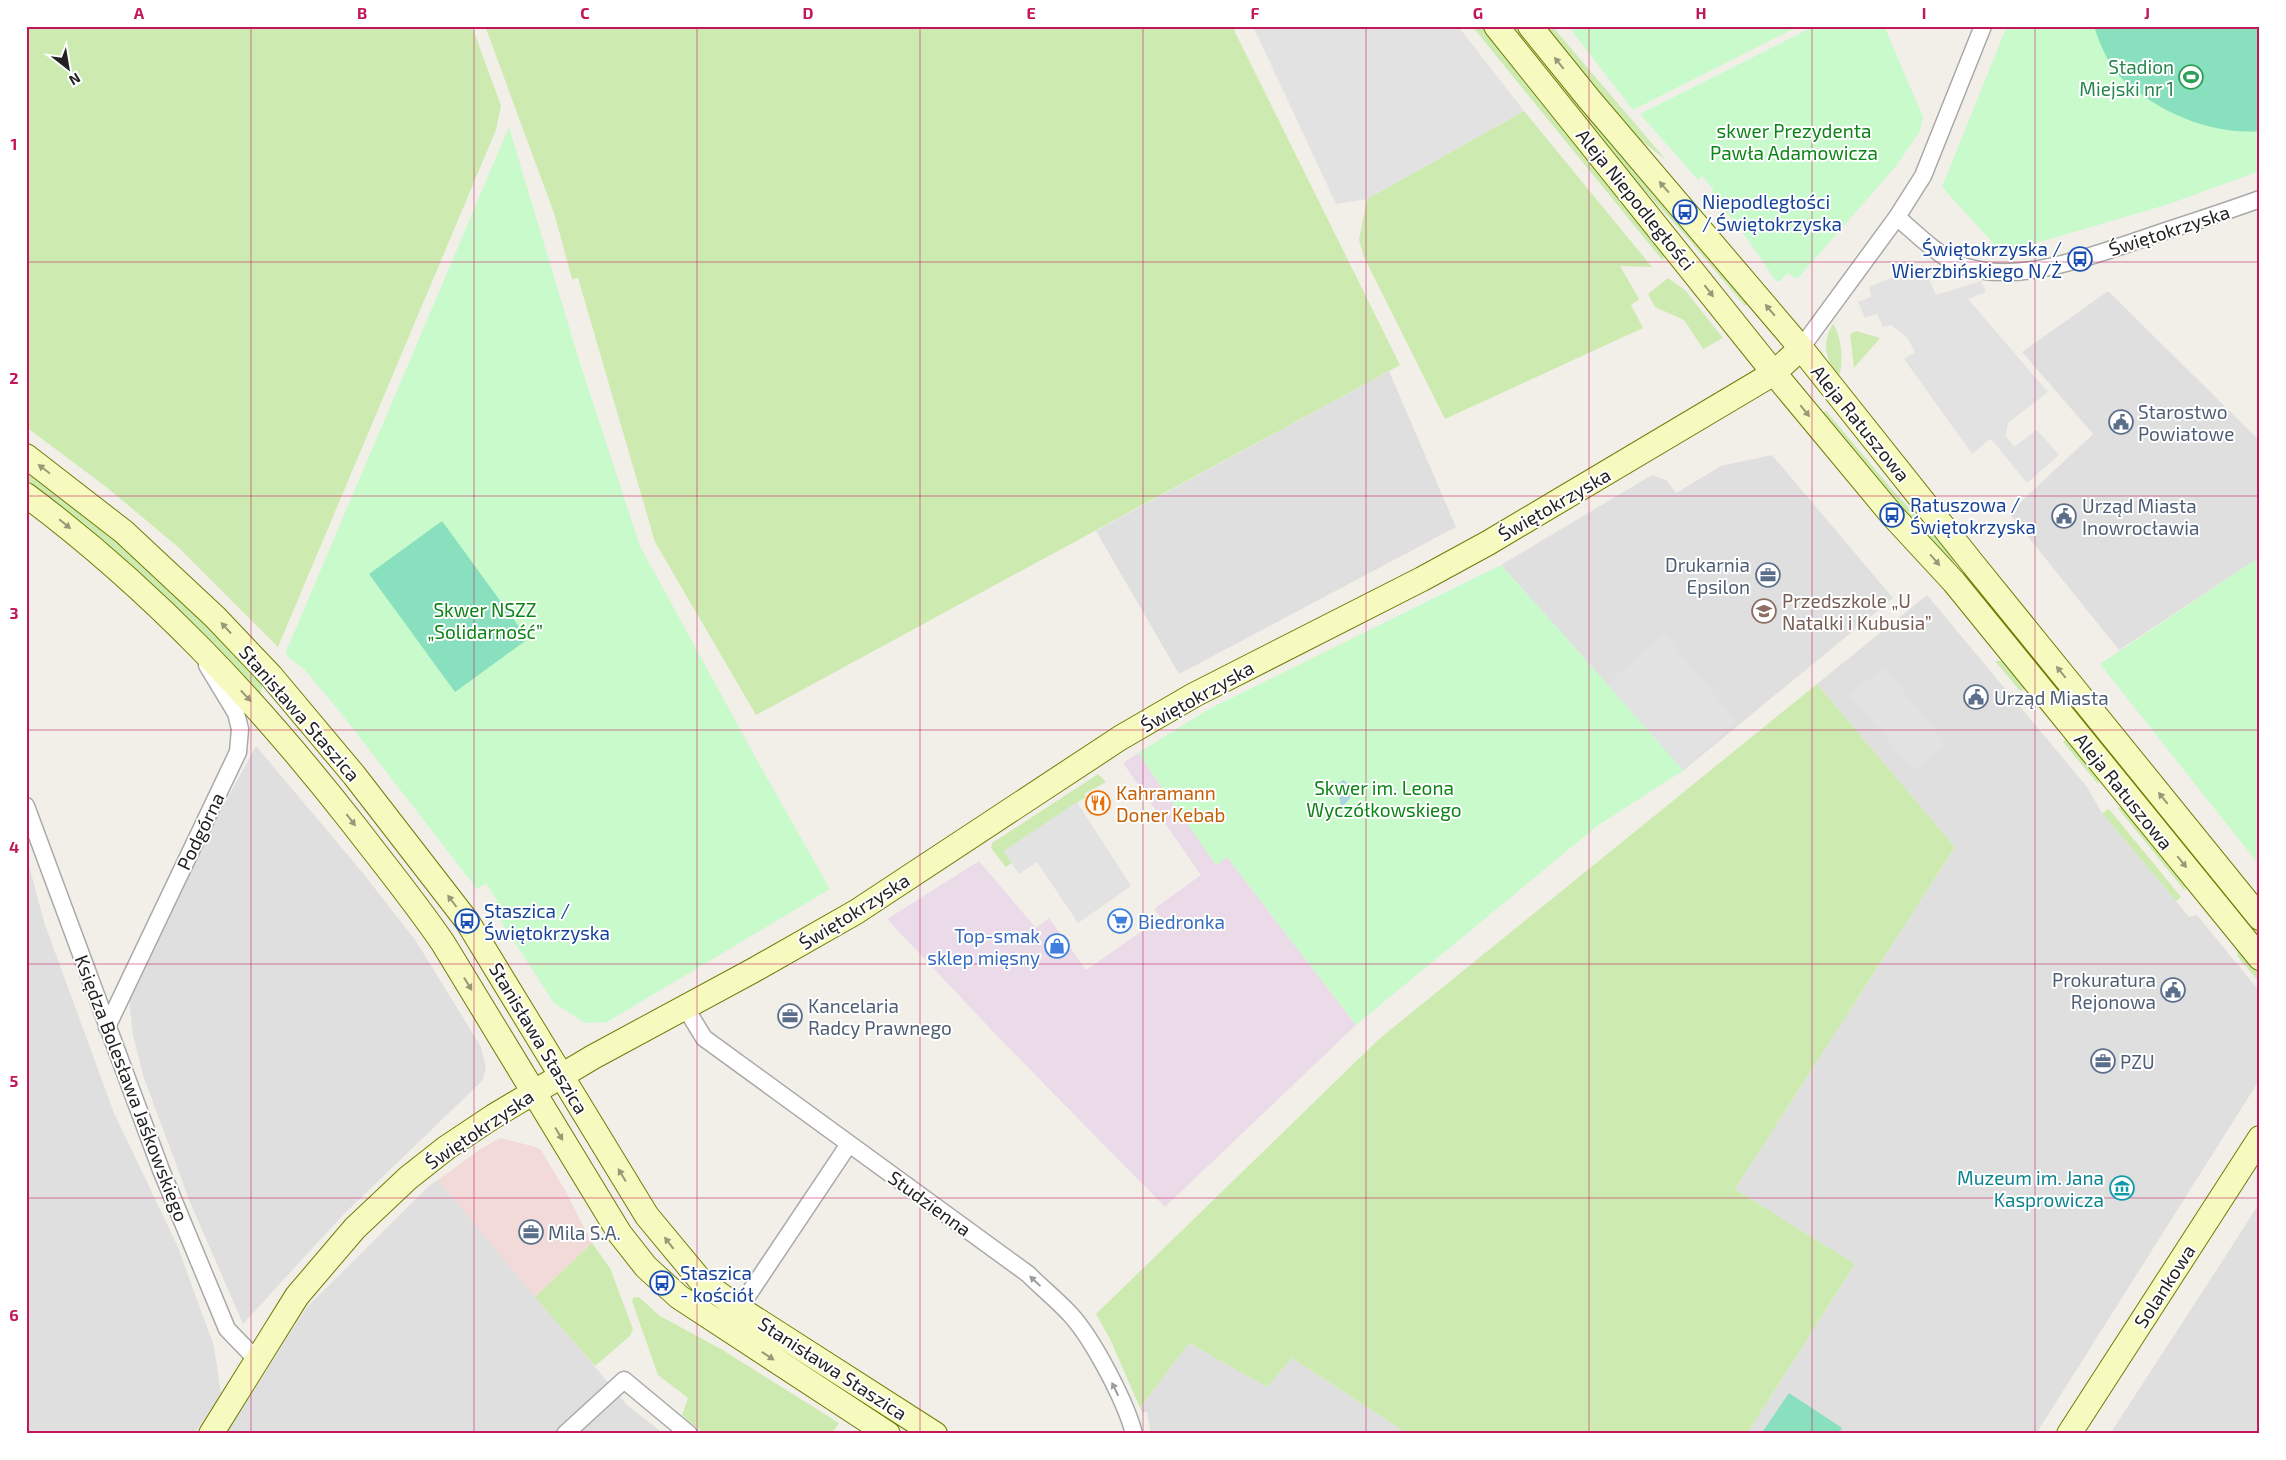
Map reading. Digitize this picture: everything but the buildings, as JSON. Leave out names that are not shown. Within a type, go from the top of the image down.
[{"type":"street","name":"Aleja Niepodległości","points":[[1496,26],[1774,373]]},
{"type":"street","name":"Aleja Niepodległości","points":[[1530,26],[1589,99],[1801,348]]},
{"type":"street","points":[[1897,217],[1923,176],[1983,26]]},
{"type":"street","name":"Świętokrzyska","points":[[211,1434],[297,1296],[355,1228],[408,1178],[446,1148],[534,1092],[856,912],[1120,738],[1194,695],[1422,579],[1488,543],[1774,373],[1801,348],[1897,217],[1959,264],[1982,271],[2007,271],[2043,268],[2080,259],[2260,199]]},
{"type":"street","name":"Aleja Ratuszowa","points":[[1801,348],[1973,564],[2260,918]]},
{"type":"street","name":"Aleja Ratuszowa","points":[[1774,373],[1892,515],[1954,582],[2260,958]]},
{"type":"street","name":"Stanisława Staszica","points":[[26,456],[124,532],[215,616],[271,676],[354,775],[467,921],[648,1216],[672,1249],[701,1281],[935,1434]]},
{"type":"street","name":"Stanisława Staszica","points":[[26,495],[64,522],[190,635],[262,712],[331,795],[416,904],[442,943],[620,1234],[657,1277],[679,1297],[888,1434]]},
{"type":"street","points":[[1954,582],[1973,564]]},
{"type":"street","name":"Podgórna","points":[[107,1027],[238,752],[240,729],[236,713],[190,635]]},
{"type":"street","name":"Księdza Bolesława Jaśkowskiego","points":[[26,806],[161,1170],[227,1330],[256,1359]]},
{"type":"street","name":"Studzienna","points":[[686,1007],[704,1038],[1028,1274],[1071,1314],[1088,1337],[1104,1367],[1130,1420],[1134,1434]]},
{"type":"street","name":"Solankowa","points":[[2069,1434],[2260,1138]]},
{"type":"street","points":[[748,1295],[849,1144]]},
{"type":"street","points":[[565,1434],[624,1380],[689,1434]]},
{"type":"shaded area","points":[[1253,26],[1458,26],[1524,111],[1367,199],[1336,204]]},
{"type":"shaded area","points":[[1923,265],[1936,295],[1981,281],[1986,292],[1968,299],[2048,392],[2008,423],[2006,436],[2014,447],[2037,430],[2059,455],[2027,483],[1992,440],[1989,440],[1972,454],[1904,359],[1915,352],[1907,337],[1891,325],[1883,327],[1877,314],[1865,318],[1858,302],[1871,297],[1869,287]]},
{"type":"shaded area","points":[[2108,291],[2260,441],[2260,557],[2119,650],[2009,513],[2093,434],[2022,352]]},
{"type":"shaded area","points":[[1389,371],[1456,527],[1179,674],[1096,531]]},
{"type":"shaded area","points":[[1772,455],[1893,598],[1684,770],[1501,565],[1652,475],[1666,480],[1676,493],[1721,466]]},
{"type":"shaded area","points":[[1927,595],[2087,787],[2102,813],[2189,917],[2197,915],[2260,992],[2260,1079],[2036,1434],[1747,1434],[1855,1264],[1735,1189],[1955,847],[1817,684]]},
{"type":"shaded area","points":[[1664,633],[1737,722],[1682,769],[1607,684]]},
{"type":"shaded area","points":[[1884,667],[1947,745],[1914,770],[1849,695]]},
{"type":"shaded area","points":[[256,746],[362,872],[416,941],[481,1047],[486,1068],[482,1081],[341,1217],[243,1324],[190,1202],[144,1078],[133,1036],[127,982]]},
{"type":"shaded area","points":[[1138,753],[1216,864],[1227,857],[1356,1025],[1165,1207],[999,1038],[887,919],[979,861],[1036,928],[1049,918],[1086,970],[1161,918],[1154,909],[1201,875],[1123,763]]},
{"type":"shaded area","points":[[1077,802],[1131,886],[1078,923],[1037,862],[1019,874],[1004,851]]},
{"type":"shaded area","points":[[26,854],[44,922],[114,1113],[177,1245],[214,1346],[221,1394],[194,1434],[26,1434]]},
{"type":"shaded area","points":[[500,1138],[541,1150],[565,1190],[592,1243],[535,1297],[438,1180],[479,1150]]},
{"type":"shaded area","points":[[438,1180],[627,1405],[664,1434],[225,1434],[307,1307],[430,1185]]},
{"type":"shaded area","points":[[2260,1202],[2260,1434],[2110,1434],[2234,1243]]},
{"type":"shaded area","points":[[1189,1343],[1267,1387],[1292,1358],[1408,1434],[1151,1434],[1147,1412],[1142,1413],[1140,1408]]},
{"type":"green space","points":[[26,26],[472,26],[501,106],[496,130],[278,647],[178,547],[105,486],[26,427]]},
{"type":"green space","points":[[485,26],[1232,26],[1400,365],[756,715],[655,542],[578,278],[572,279],[555,216]]},
{"type":"green space","points":[[1472,26],[1483,26],[1664,252],[1663,261]]},
{"type":"green space","points":[[1509,26],[1516,26],[1571,95],[1750,302],[1745,306],[1686,236],[1629,173]]},
{"type":"green space","points":[[1542,26],[1552,26],[1666,160],[1635,136]]},
{"type":"green space","points":[[1568,26],[1799,26],[1633,110]]},
{"type":"green space","name":"skwer Prezydenta Pawła Adamowicza","points":[[1815,26],[1884,26],[1923,117],[1920,131],[1897,165],[1798,278],[1788,273],[1780,281],[1776,281],[1741,230],[1710,193],[1714,190],[1702,176],[1698,180],[1640,114]]},
{"type":"green space","points":[[2007,26],[2260,26],[2260,171],[2169,204],[2002,253],[1942,187]]},
{"type":"green space","name":"Stadion Miejski nr 1","points":[[2094,26],[2260,26],[2260,131],[2225,130],[2191,121],[2174,114],[2143,96],[2123,80],[2112,66],[2103,50]]},
{"type":"green space","points":[[1524,111],[1652,267],[1620,266],[1639,299],[1631,305],[1643,328],[1445,419],[1364,257],[1359,240],[1367,199]]},
{"type":"green space","name":"Skwer NSZZ „Solidarność”","points":[[509,127],[580,363],[640,546],[830,889],[607,1022],[585,1023],[554,1003],[491,906],[497,901],[486,883],[477,889],[340,712],[304,669],[285,654]]},
{"type":"green space","points":[[1668,278],[1685,290],[1723,338],[1703,349],[1684,320],[1655,307],[1648,294]]},
{"type":"green space","points":[[1833,324],[1838,335],[1842,358],[1838,377],[1830,364],[1826,351],[1827,338]]},
{"type":"green space","points":[[1856,331],[1880,338],[1854,368],[1850,334]]},
{"type":"green space","points":[[1826,411],[1890,487],[1956,559],[1954,562],[1948,560],[1820,414]]},
{"type":"green space","points":[[26,470],[118,542],[186,603],[263,684],[260,695],[206,637],[148,583],[26,481]]},
{"type":"green space","points":[[442,521],[528,639],[455,692],[369,574]]},
{"type":"green space","points":[[2260,557],[2260,866],[2100,664]]},
{"type":"green space","name":"Skwer im. Leona Wyczółkowskiego","points":[[1501,565],[1684,770],[1597,826],[1356,1025],[1227,857],[1216,865],[1138,753],[1209,709]]},
{"type":"green space","points":[[1971,578],[2047,671],[2042,674],[1969,584]]},
{"type":"green space","points":[[1995,661],[2004,661],[2027,688],[2020,691]]},
{"type":"green space","points":[[2054,679],[2122,764],[2121,766],[2117,766],[2049,683]]},
{"type":"green space","points":[[1817,684],[1955,847],[1735,1189],[1855,1264],[1747,1434],[1408,1434],[1292,1358],[1267,1387],[1189,1343],[1140,1408],[1110,1339],[1096,1314],[1379,1039]]},
{"type":"green space","points":[[2067,738],[2098,776],[2098,784],[2063,742]]},
{"type":"green space","points":[[1098,774],[1106,782],[1084,794],[1086,797],[1004,851],[1012,863],[1006,867],[991,848],[992,843]]},
{"type":"green space","points":[[2135,780],[2260,933],[2260,942],[2132,784]]},
{"type":"green space","points":[[2117,807],[2124,809],[2184,881],[2185,891]]},
{"type":"green space","points":[[2109,809],[2181,897],[2176,901],[2102,813]]},
{"type":"green space","points":[[2235,943],[2260,974],[2260,983],[2238,957]]},
{"type":"green space","points":[[592,1243],[610,1268],[633,1329],[630,1336],[595,1366],[535,1297]]},
{"type":"green space","points":[[639,1297],[660,1316],[721,1349],[839,1423],[831,1434],[704,1434],[682,1415],[688,1398],[658,1375],[632,1301],[633,1298]]},
{"type":"green space","points":[[1789,1393],[1842,1428],[1838,1434],[1761,1434]]},
{"type":"water","points":[[1343,780],[1349,786],[1351,793],[1348,801],[1341,806],[1337,785]]},
{"type":"place","name":"Stadion Miejski nr 1","points":[[2191,77]]},
{"type":"place","name":"Niepodległości / Świętokrzyska","points":[[1685,212]]},
{"type":"place","name":"Świętokrzyska / Wierzbińskiego N/Ż","points":[[2080,259]]},
{"type":"place","name":"Starostwo Powiatowe","points":[[2121,422]]},
{"type":"place","name":"Ratuszowa / Świętokrzyska","points":[[1892,515]]},
{"type":"place","name":"Urząd Miasta Inowrocławia","points":[[2064,516]]},
{"type":"place","name":"Drukarnia Epsilon","points":[[1768,575]]},
{"type":"place","name":"Przedszkole „U Natalki i Kubusia”","points":[[1764,611]]},
{"type":"place","name":"Urząd Miasta","points":[[1976,697]]},
{"type":"place","name":"Kahramann Doner Kebab","points":[[1098,803]]},
{"type":"place","name":"Staszica / Świętokrzyska","points":[[467,921]]},
{"type":"place","name":"Biedronka","points":[[1120,921]]},
{"type":"place","name":"Top-smak sklep mięsny","points":[[1057,946]]},
{"type":"place","name":"Prokuratura Rejonowa","points":[[2173,990]]},
{"type":"place","name":"Kancelaria Radcy Prawnego","points":[[790,1016]]},
{"type":"place","name":"PZU","points":[[2103,1061]]},
{"type":"place","name":"Muzeum im. Jana Kasprowicza","points":[[2122,1188]]},
{"type":"place","name":"Mila S.A.","points":[[531,1232]]},
{"type":"place","name":"Staszica - kościół","points":[[662,1283]]}]
